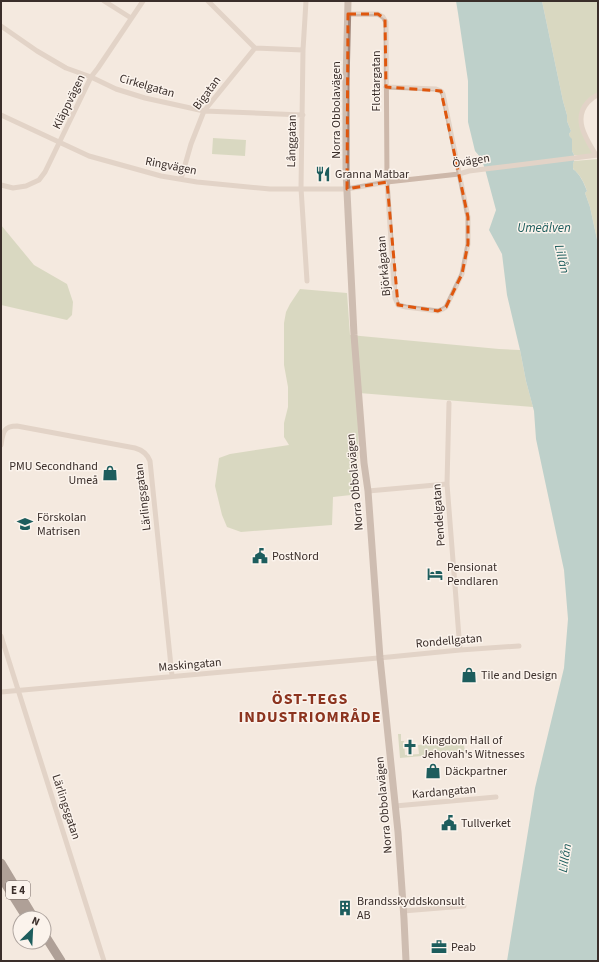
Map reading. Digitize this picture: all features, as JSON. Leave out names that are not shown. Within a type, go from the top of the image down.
[{"type":"highway","name":"E 4","points":[[1,863],[29,910]]},
{"type":"highway","name":"E 4","points":[[1,877],[22,910]]},
{"type":"highway","points":[[52,947],[61,961]]},
{"type":"highway","points":[[47,950],[54,961]]},
{"type":"street","points":[[104,1],[131,18]]},
{"type":"street","name":"Kläppvägen","points":[[1,184],[13,188],[26,186],[39,180],[45,172],[91,77],[143,1]]},
{"type":"street","points":[[208,1],[255,48],[303,50]]},
{"type":"street","name":"Långgatan","points":[[306,1],[303,50],[301,188],[307,281]]},
{"type":"street","name":"Norra Obbolavägen","points":[[348,1],[346,83],[347,189],[354,335],[364,463],[368,492],[380,658],[404,911],[406,961]]},
{"type":"street","name":"Flottargatan","points":[[348,14],[378,14],[385,19],[386,22],[387,182]]},
{"type":"street","name":"Cirkelgatan","points":[[1,26],[37,51],[66,68],[91,77],[116,89],[145,98],[204,110],[303,115]]},
{"type":"street","name":"Bigatan","points":[[181,179],[191,144],[204,110],[255,48]]},
{"type":"street","points":[[386,87],[436,88],[441,90],[459,174]]},
{"type":"street","points":[[597,155],[588,141],[580,122],[584,106],[596,95],[598,95]]},
{"type":"street","name":"Ringvägen","points":[[1,115],[90,156],[161,176],[197,182],[258,188],[347,189]]},
{"type":"street","name":"Övägen","points":[[347,189],[387,182],[459,174],[469,171],[597,155]]},
{"type":"street","name":"Björkågatan","points":[[387,182],[395,298],[398,305],[438,310],[446,307],[462,274],[468,244],[468,217],[459,174]]},
{"type":"street","name":"Pendelgatan","points":[[449,402],[447,484],[460,650]]},
{"type":"street","name":"Lärlingsgatan","points":[[1,445],[7,428],[10,426],[17,426],[135,448],[141,450],[149,457],[172,676]]},
{"type":"street","points":[[368,492],[447,484]]},
{"type":"street","name":"Lärlingsgatan","points":[[1,636],[104,961]]},
{"type":"street","name":"Rondellgatan","points":[[380,658],[519,646]]},
{"type":"street","name":"Maskingatan","points":[[1,692],[380,658]]},
{"type":"street","name":"Kardangatan","points":[[395,806],[496,797]]},
{"type":"street","points":[[404,911],[464,906]]},
{"type":"highlighted area","points":[[348,14],[378,14],[385,19],[386,87],[441,91],[468,217],[468,244],[462,274],[446,307],[438,311],[398,305],[387,182],[347,189]]},
{"type":"green space","points":[[542,1],[598,1],[598,95],[584,106],[581,123],[596,155],[574,155],[572,151],[569,134],[571,131],[567,121],[567,115]]},
{"type":"green space","points":[[213,138],[246,140],[245,156],[212,154]]},
{"type":"green space","points":[[598,159],[598,244],[590,207],[585,193],[587,191],[573,166],[574,161]]},
{"type":"green space","points":[[1,225],[34,265],[67,284],[73,302],[72,315],[67,320],[1,305]]},
{"type":"green space","points":[[300,289],[347,293],[350,335],[520,350],[533,407],[359,393],[358,463],[360,494],[333,497],[332,525],[241,532],[227,527],[222,515],[215,486],[219,458],[230,454],[289,445],[284,437],[284,423],[288,407],[288,387],[284,365],[284,323],[286,312]]},
{"type":"green space","points":[[398,734],[401,734],[401,741],[404,741],[405,755],[419,754],[418,745],[439,743],[440,740],[463,738],[465,752],[400,758]]},
{"type":"water","name":"Umeälven","points":[[456,1],[542,1],[567,115],[567,121],[571,131],[569,134],[572,139],[572,151],[574,155],[573,169],[580,176],[587,191],[585,193],[590,207],[598,244],[598,961],[507,961],[535,788],[564,668],[568,619],[564,570],[536,439],[534,411],[507,295],[502,254],[489,230],[496,210],[485,169],[481,158],[475,151],[468,122],[468,81]]},
{"type":"place","name":"Granna Matbar","points":[[323,174]]},
{"type":"place","name":"PMU Secondhand Umeå","points":[[110,473]]},
{"type":"place","name":"Förskolan Matrisen","points":[[25,524]]},
{"type":"place","name":"PostNord","points":[[260,556]]},
{"type":"place","name":"Pensionat Pendlaren","points":[[435,574]]},
{"type":"place","name":"Tile and Design","points":[[469,675]]},
{"type":"place","name":"Kingdom Hall of Jehovah's Witnesses","points":[[410,747]]},
{"type":"place","name":"Däckpartner","points":[[433,771]]},
{"type":"place","name":"Tullverket","points":[[449,823]]},
{"type":"place","name":"Brandsskyddskonsult AB","points":[[345,908]]},
{"type":"place","name":"Peab","points":[[439,947]]},
{"type":"district","name":"ÖST-TEGS INDUSTRIOMRÅDE","points":[[310,708]]},
{"type":"water label","name":"Lillån","points":[[562,259]]},
{"type":"water label","name":"Lillån","points":[[565,858]]}]
